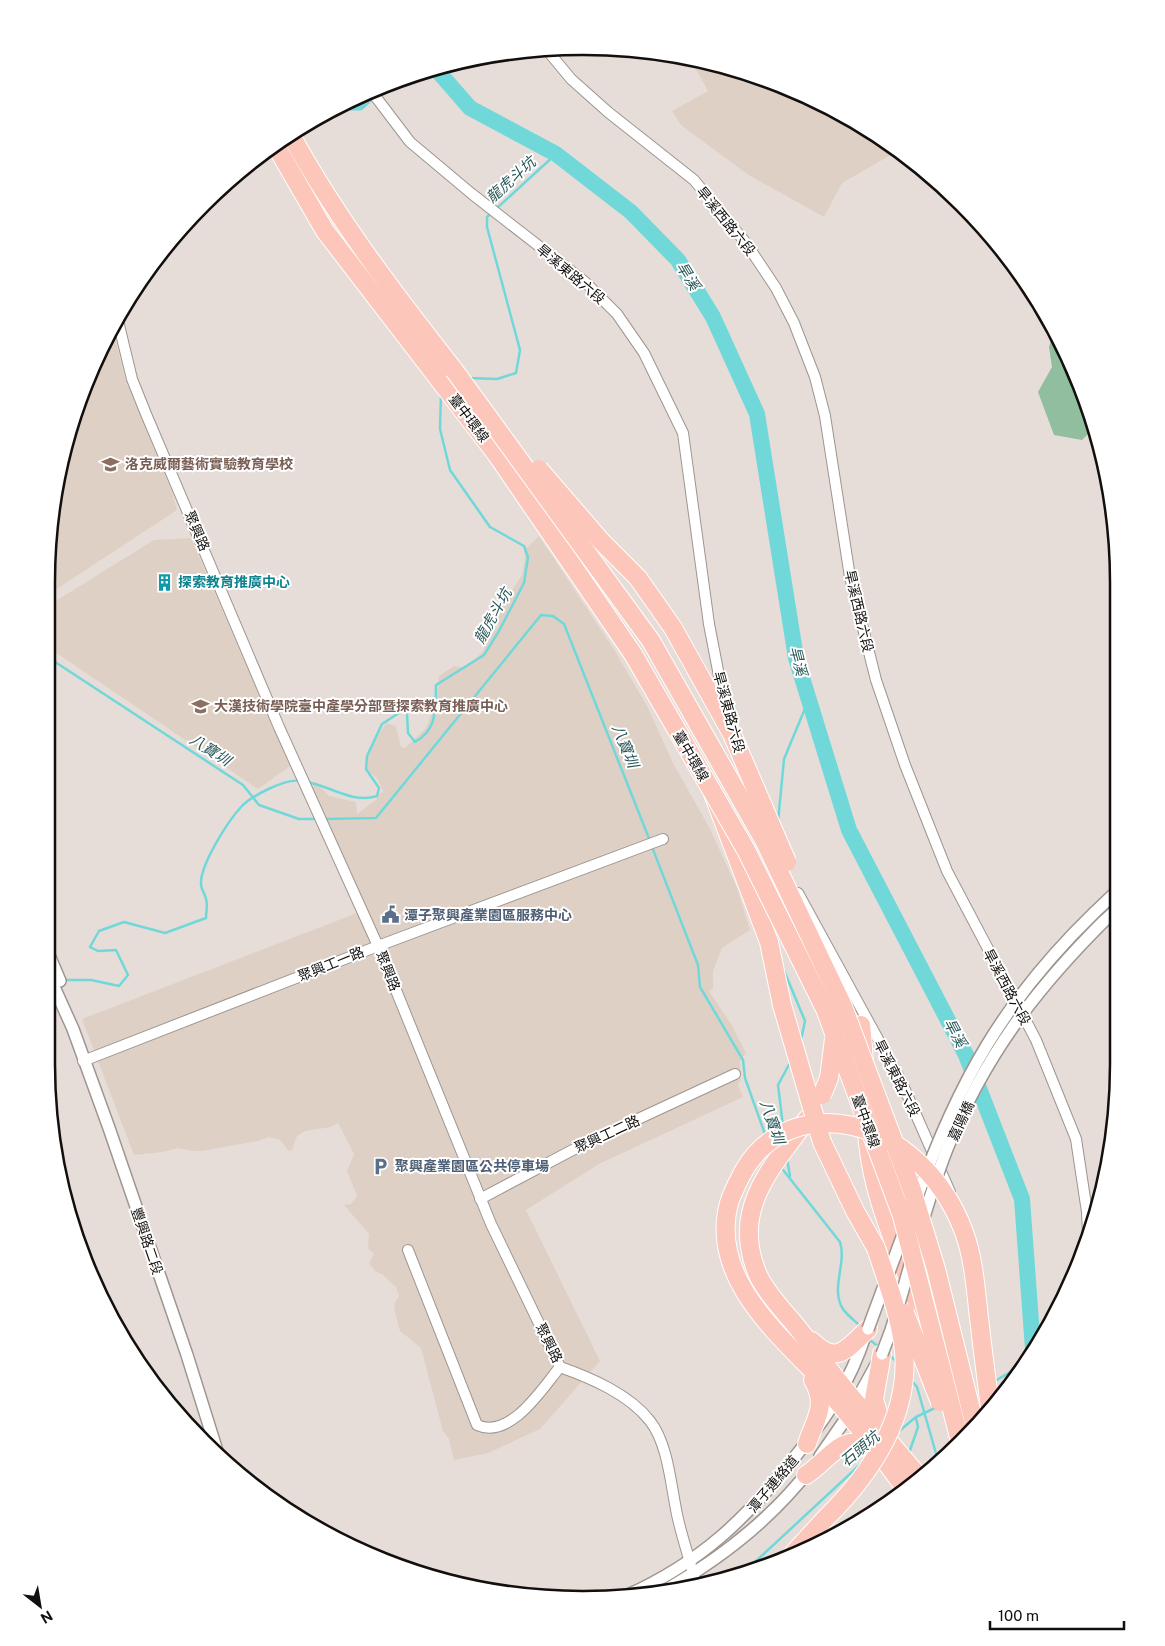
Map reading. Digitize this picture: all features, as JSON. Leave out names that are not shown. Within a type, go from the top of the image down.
[{"type":"highway","name":"臺中環線","points":[[294,141],[345,225],[454,370],[651,640],[764,840],[842,1004],[912,1190],[936,1269],[972,1418]]},
{"type":"highway","name":"臺中環線","points":[[279,151],[325,231],[497,455],[633,654],[746,850],[825,1009],[902,1216],[957,1434]]},
{"type":"highway","points":[[454,370],[601,541],[638,578],[673,628],[732,734],[758,797],[861,1025],[865,1068],[866,1123],[872,1172],[888,1228],[928,1336],[957,1434]]},
{"type":"highway","points":[[712,791],[769,942],[784,1014],[822,1142],[854,1211],[876,1248],[895,1290],[938,1397],[949,1442]]},
{"type":"highway","points":[[808,909],[834,1042],[829,1078],[822,1096],[763,1183],[753,1204],[749,1222],[749,1247],[760,1278],[774,1301],[804,1336],[841,1395],[902,1484]]},
{"type":"highway","points":[[841,1395],[803,1363],[752,1306],[729,1258],[726,1242],[729,1203],[743,1172],[764,1144],[796,1128],[821,1123],[854,1126],[878,1134],[915,1160],[934,1179],[965,1234],[976,1288],[990,1398]]},
{"type":"highway","points":[[804,1542],[842,1502],[868,1470],[883,1446],[896,1418],[904,1379],[904,1350],[892,1297],[876,1248]]},
{"type":"highway","points":[[804,1336],[823,1351],[838,1353],[847,1350],[868,1329]]},
{"type":"highway","points":[[882,1354],[874,1398],[886,1437]]},
{"type":"highway","points":[[803,1363],[820,1392],[821,1398],[820,1409],[806,1444]]},
{"type":"highway","points":[[852,1409],[886,1437],[915,1472]]},
{"type":"highway","points":[[806,1474],[820,1465],[838,1448],[852,1442],[866,1447],[885,1466],[891,1469]]},
{"type":"street","name":"旱溪西路六段","points":[[552,56],[571,79],[608,112],[694,180],[746,243],[776,288],[794,323],[814,377],[825,416],[850,577],[876,680],[905,765],[947,871],[1036,1040],[1073,1131],[1087,1216]]},
{"type":"street","name":"旱溪東路六段","points":[[376,97],[410,142],[472,194],[585,282],[618,314],[644,353],[683,433],[709,624],[727,716],[746,773],[783,865],[902,1083],[964,1228],[979,1298],[990,1398]]},
{"type":"street","name":"聚興路","points":[[120,330],[132,379],[143,407],[279,727],[378,946],[480,1199],[560,1367],[592,1378],[632,1404],[655,1428],[662,1444],[680,1529],[694,1579]]},
{"type":"street","name":"聚興工一路","points":[[83,1061],[378,946],[663,839]]},
{"type":"street","name":"嘉陽橋","points":[[868,1329],[934,1149],[965,1082],[995,1029],[1036,974],[1110,898]]},
{"type":"street","name":"嘉陽橋","points":[[882,1354],[903,1294],[938,1175],[956,1129],[982,1077],[997,1050],[1039,991],[1110,916]]},
{"type":"street","name":"豐興路二段","points":[[55,983],[109,1128],[187,1355],[213,1439]]},
{"type":"street","name":"聚興工二路","points":[[480,1199],[582,1145],[735,1074]]},
{"type":"street","points":[[408,1250],[477,1425],[491,1429],[505,1425],[535,1398],[560,1367]]},
{"type":"street","name":"潭子連絡道","points":[[642,1587],[690,1560],[722,1537],[753,1509],[806,1444],[841,1395],[858,1359],[868,1329]]},
{"type":"street","name":"潭子連絡道","points":[[678,1582],[722,1554],[754,1528],[806,1474],[852,1409],[882,1354]]},
{"type":"shaded area","points":[[695,67],[752,83],[816,109],[876,144],[891,155],[842,183],[824,217],[747,174],[681,125],[672,111],[708,91]]},
{"type":"shaded area","name":"洛克威爾藝術實驗教育學校","points":[[115,338],[125,379],[172,492],[177,510],[55,590],[56,548],[60,514],[73,446],[95,381]]},
{"type":"shaded area","points":[[539,536],[615,651],[648,708],[673,763],[710,829],[737,888],[750,930],[722,948],[713,971],[713,989],[709,991],[731,1024],[746,1053],[740,1061],[741,1079],[738,1085],[743,1097],[599,1164],[526,1210],[600,1361],[540,1429],[488,1453],[454,1460],[449,1439],[443,1431],[421,1348],[400,1331],[394,1308],[399,1296],[396,1287],[382,1274],[376,1272],[369,1263],[374,1254],[368,1248],[369,1234],[344,1205],[351,1204],[357,1196],[347,1171],[354,1154],[338,1123],[331,1127],[305,1131],[297,1136],[292,1150],[289,1151],[280,1140],[269,1137],[258,1141],[202,1151],[178,1148],[163,1152],[134,1155],[82,1019],[357,913],[356,905],[306,788],[316,782],[329,796],[356,802],[357,814],[377,799],[376,797],[383,791],[377,778],[366,769],[368,751],[386,723],[396,726],[401,747],[405,748],[426,728],[436,702],[439,676],[454,666],[466,668],[484,650],[484,641],[499,626],[493,619],[522,575],[525,559],[524,551]]},
{"type":"shaded area","name":"大漢技術學院臺中產學分部暨探索教育推廣中心","points":[[191,538],[290,766],[258,789],[55,652],[55,601],[154,540]]},
{"type":"green space","points":[[1051,340],[1082,413],[1088,434],[1082,440],[1054,435],[1038,392],[1052,367],[1049,347]]},
{"type":"waterway","name":"旱溪","points":[[441,75],[470,108],[556,154],[631,212],[678,260],[713,317],[757,414],[796,658],[849,830],[966,1055],[1022,1199],[1032,1338]]},
{"type":"waterway","points":[[356,106],[360,106],[364,103]]},
{"type":"waterway","name":"龍虎斗坑","points":[[496,209],[556,154]]},
{"type":"waterway","name":"龍虎斗坑","points":[[468,378],[497,379],[516,373],[520,350],[487,227],[487,217],[492,212]]},
{"type":"waterway","name":"龍虎斗坑","points":[[307,782],[359,798],[377,796],[379,788],[366,769],[367,756],[382,724],[402,711],[407,713],[408,733],[415,742],[422,737],[428,731],[434,718],[436,685],[484,655],[524,583],[528,557],[524,546],[490,527],[450,470],[440,429],[441,394]]},
{"type":"waterway","name":"八寶圳","points":[[325,819],[376,818],[541,615],[553,616],[564,624],[650,841]]},
{"type":"waterway","name":"八寶圳","points":[[55,662],[243,785],[259,805],[299,819],[317,819]]},
{"type":"waterway","points":[[778,822],[784,759],[809,699]]},
{"type":"waterway","name":"龍虎斗坑","points":[[64,980],[91,980],[119,986],[128,975],[116,950],[98,951],[90,947],[99,931],[124,922],[165,933],[206,918],[207,903],[201,886],[202,876],[210,855],[229,822],[241,807],[260,793],[286,782],[300,781]]},
{"type":"waterway","name":"八寶圳","points":[[652,847],[698,965],[700,987],[743,1060],[745,1078],[766,1137]]},
{"type":"waterway","points":[[776,929],[778,943]]},
{"type":"waterway","points":[[783,968],[805,1021],[801,1040]]},
{"type":"waterway","points":[[783,1126],[778,1085],[791,1061]]},
{"type":"waterway","points":[[787,1159],[790,1176]]},
{"type":"waterway","name":"八寶圳","points":[[780,1166],[840,1242],[842,1259],[838,1285],[839,1301],[843,1309],[860,1326]]},
{"type":"waterway","name":"八寶圳","points":[[869,1339],[880,1348]]},
{"type":"waterway","name":"八寶圳","points":[[888,1354],[897,1362]]},
{"type":"waterway","name":"石頭坑","points":[[995,1381],[1010,1372]]},
{"type":"waterway","name":"八寶圳","points":[[911,1380],[917,1387],[936,1454]]},
{"type":"waterway","name":"石頭坑","points":[[898,1432],[916,1417],[937,1407]]},
{"type":"waterway","points":[[909,1453],[918,1427],[916,1418]]},
{"type":"waterway","name":"石頭坑","points":[[753,1562],[865,1460]]},
{"type":"place","name":"洛克威爾藝術實驗教育學校","points":[[111,464]]},
{"type":"place","name":"探索教育推廣中心","points":[[164,582]]},
{"type":"place","name":"大漢技術學院臺中產學分部暨探索教育推廣中心","points":[[200,706]]},
{"type":"place","name":"潭子聚興產業園區服務中心","points":[[390,915]]},
{"type":"place","name":"聚興產業園區公共停車場","points":[[381,1166]]}]
